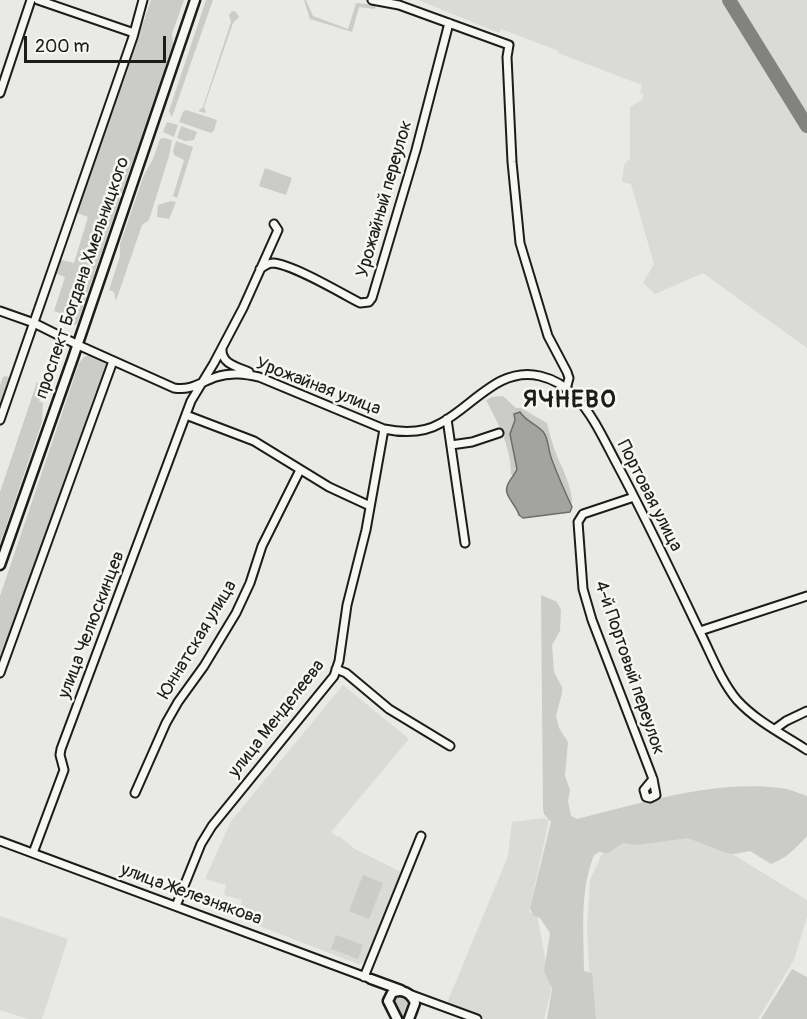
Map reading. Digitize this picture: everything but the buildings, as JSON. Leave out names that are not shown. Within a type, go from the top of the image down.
[{"type":"main road","name":"проспект Богдана Хмельницкого","points":[[0,566],[195,0]]},
{"type":"main road","name":"улица Железнякова","points":[[368,978],[405,992]]},
{"type":"main road","points":[[368,978],[388,1001],[397,1018]]},
{"type":"main road","points":[[388,1001],[392,993],[405,992],[415,1003],[410,1016]]},
{"type":"street","points":[[0,93],[31,0]]},
{"type":"street","points":[[38,0],[134,33]]},
{"type":"street","points":[[0,420],[144,0]]},
{"type":"street","points":[[372,0],[399,5],[509,45],[507,57],[512,162],[520,243],[548,336],[567,372],[566,388]]},
{"type":"street","name":"Урожайный переулок","points":[[260,269],[273,263],[280,265],[308,276],[360,303],[369,302],[414,160],[449,23]]},
{"type":"street","points":[[260,377],[226,362],[222,356],[222,350],[278,230],[274,224]]},
{"type":"street","name":"Урожайная улица","points":[[0,312],[34,323],[174,388],[187,389],[223,375],[239,374],[260,377],[384,429],[417,431],[434,427],[493,385],[507,378],[530,374],[549,379],[566,388]]},
{"type":"street","name":"улица Челюскинцев","points":[[33,853],[64,770],[60,755],[61,749],[190,404],[222,350]]},
{"type":"street","points":[[0,673],[113,361]]},
{"type":"street","points":[[214,363],[218,372],[223,375]]},
{"type":"street","points":[[174,388],[184,395],[190,404]]},
{"type":"street","name":"Портовая улица","points":[[566,388],[576,397],[595,423],[736,699],[753,714],[807,750]]},
{"type":"street","points":[[187,389],[191,393],[190,404]]},
{"type":"street","points":[[186,415],[254,441],[329,487],[370,506]]},
{"type":"street","points":[[447,419],[465,543]]},
{"type":"street","name":"улица Менделеева","points":[[176,906],[201,844],[212,825],[334,676],[384,429]]},
{"type":"street","points":[[451,445],[472,442],[499,433]]},
{"type":"street","name":"Юннатская улица","points":[[135,793],[170,716],[236,613],[250,583],[264,540],[300,470]]},
{"type":"street","name":"4-й Портовый переулок","points":[[634,497],[583,514],[578,522],[578,531],[583,589],[592,620],[652,779]]},
{"type":"street","points":[[700,631],[807,596]]},
{"type":"street","points":[[336,669],[346,673],[389,709],[450,746]]},
{"type":"street","points":[[775,729],[786,720],[807,711]]},
{"type":"street","points":[[368,978],[421,836]]},
{"type":"street","name":"улица Железнякова","points":[[0,841],[368,978]]},
{"type":"street","name":"улица Железнякова","points":[[405,992],[477,1019]]},
{"type":"street","points":[[410,1016],[419,1004],[429,1002]]},
{"type":"shaded area","points":[[151,0],[184,0],[172,34],[173,44],[77,324],[72,326],[63,321],[63,314],[54,311],[65,277],[54,273],[58,259],[74,263],[88,217],[75,212],[118,84],[123,83]]},
{"type":"shaded area","points":[[206,0],[213,0],[172,117],[169,111]]},
{"type":"shaded area","points":[[304,0],[313,16],[348,29],[356,3],[376,5],[375,9],[359,7],[352,32],[310,19]]},
{"type":"shaded area","points":[[418,0],[807,0],[807,348],[703,273],[655,294],[643,283],[654,264],[631,184],[622,182],[624,165],[630,158],[630,107],[642,100],[644,95],[640,93],[642,85],[558,53],[559,51],[501,29],[499,33]]},
{"type":"shaded area","points":[[232,11],[236,12],[239,17],[233,23],[204,107],[206,113],[198,111],[203,107],[231,22],[229,15]]},
{"type":"shaded area","points":[[186,110],[217,120],[214,131],[211,133],[179,122]]},
{"type":"shaded area","points":[[167,122],[178,125],[174,137],[163,132]]},
{"type":"shaded area","points":[[181,126],[197,132],[194,140],[185,141],[177,138]]},
{"type":"shaded area","points":[[160,139],[172,140],[169,156],[149,220],[142,225],[116,301],[114,292],[109,290],[120,256],[120,244],[144,175]]},
{"type":"shaded area","points":[[176,141],[193,147],[177,198],[173,196],[184,160],[174,155]]},
{"type":"shaded area","points":[[265,168],[292,178],[286,195],[259,186]]},
{"type":"shaded area","points":[[171,201],[176,202],[169,219],[157,217],[158,205]]},
{"type":"shaded area","points":[[90,355],[108,365],[101,389],[96,391],[28,581],[31,584],[13,634],[9,633],[0,656],[0,596],[79,363],[84,357]]},
{"type":"shaded area","points":[[3,377],[11,378],[0,415],[0,385]]},
{"type":"shaded area","points":[[37,382],[45,385],[39,401],[43,403],[42,422],[0,544],[0,492]]},
{"type":"shaded area","points":[[503,396],[516,408],[521,408],[547,423],[555,451],[569,485],[572,507],[553,462],[546,437],[521,414],[512,430],[516,469],[514,477],[511,474],[506,445],[486,400]]},
{"type":"shaded area","points":[[520,412],[546,436],[551,457],[572,507],[570,512],[523,518],[509,497],[508,485],[517,469],[510,434],[515,420],[514,414]]},
{"type":"shaded area","points":[[541,595],[557,602],[561,610],[560,631],[552,645],[554,672],[562,687],[556,716],[559,728],[568,742],[565,776],[570,790],[568,801],[571,816],[577,819],[678,794],[729,787],[781,788],[807,796],[807,836],[787,856],[771,864],[750,851],[726,853],[688,838],[637,845],[623,843],[608,853],[599,852],[594,855],[586,884],[583,927],[584,971],[592,973],[596,1019],[547,1019],[552,989],[544,971],[550,933],[540,918],[533,915],[530,908],[551,822],[544,814],[543,808]]},
{"type":"shaded area","points":[[343,685],[409,739],[331,832],[355,849],[401,872],[365,962],[358,964],[236,917],[242,900],[224,895],[226,885],[205,879],[231,821]]},
{"type":"shaded area","points":[[544,818],[549,820],[529,912],[537,914],[551,990],[544,1019],[486,1019],[447,1003],[508,856],[512,822]]},
{"type":"shaded area","points":[[684,832],[716,844],[807,900],[807,917],[794,960],[758,1019],[596,1019],[591,1009],[587,928],[590,880],[603,852],[626,838]]},
{"type":"shaded area","points":[[363,875],[383,883],[369,919],[349,911]]},
{"type":"shaded area","points":[[0,916],[68,939],[42,1019],[28,1019],[0,1010]]},
{"type":"shaded area","points":[[336,935],[363,945],[358,959],[331,949]]},
{"type":"shaded area","points":[[792,969],[807,977],[807,1019],[761,1019]]},
{"type":"shaded area","points":[[393,995],[407,996],[413,1003],[406,1017],[401,1017],[391,1000]]},
{"type":"taxiway","points":[[729,0],[807,126]]},
{"type":"district","name":"ЯЧНЕВО","points":[[570,401]]}]
